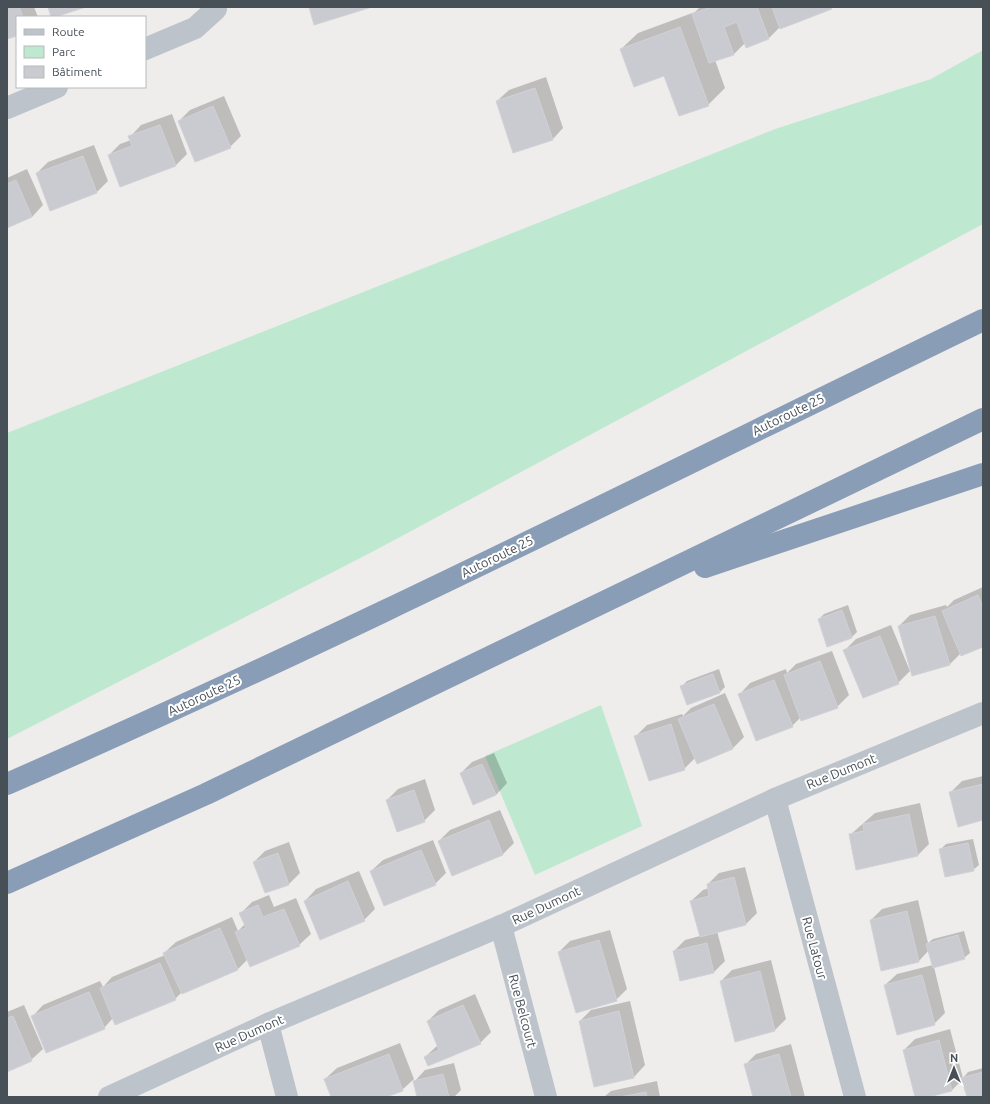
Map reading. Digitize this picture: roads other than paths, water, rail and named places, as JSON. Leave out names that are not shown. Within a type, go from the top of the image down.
[{"type":"highway","name":"Autoroute 25","points":[[7,784],[189,703],[395,606],[983,320]]},
{"type":"highway","points":[[7,883],[206,794],[983,419]]},
{"type":"highway","points":[[611,598],[983,474]]},
{"type":"street","points":[[146,49],[195,28],[216,9],[215,7]]},
{"type":"street","points":[[7,108],[55,88]]},
{"type":"street","name":"Rue Dumont","points":[[109,1097],[268,1024],[501,926],[775,799],[983,713]]},
{"type":"street","name":"Rue Latour","points":[[775,799],[855,1097]]},
{"type":"street","name":"Rue Belcourt","points":[[501,926],[546,1097]]},
{"type":"street","points":[[268,1024],[287,1097]]}]
